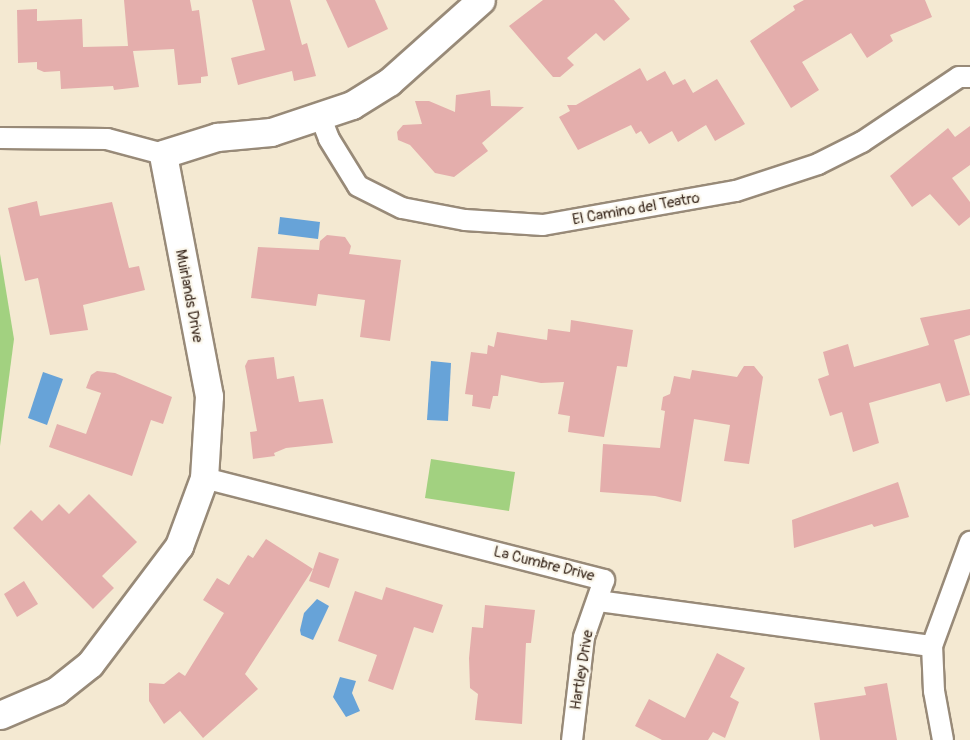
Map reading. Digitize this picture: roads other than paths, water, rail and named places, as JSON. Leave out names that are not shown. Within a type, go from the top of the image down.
[{"type":"street","points":[[0,138],[107,139],[163,154],[217,137],[271,132],[352,105],[390,82],[481,0]]},
{"type":"street","name":"El Camino del Teatro","points":[[321,117],[329,139],[358,186],[393,203],[465,220],[543,225],[736,191],[818,164],[862,141],[959,77],[970,77]]},
{"type":"street","name":"Muirlands Drive","points":[[0,715],[56,691],[90,663],[178,546],[204,478],[209,396],[163,154]]},
{"type":"street","name":"La Cumbre Drive","points":[[204,478],[604,580],[598,601],[932,646]]},
{"type":"street","points":[[943,740],[934,692],[932,646],[970,542]]},
{"type":"street","name":"Hartley Drive","points":[[572,740],[584,636],[598,601]]},
{"type":"water","points":[[280,217],[320,222],[318,239],[278,234]]},
{"type":"water","points":[[431,361],[451,363],[448,421],[427,420]]},
{"type":"water","points":[[43,372],[63,379],[47,425],[28,418]]},
{"type":"water","points":[[317,599],[329,606],[313,640],[301,635],[300,630],[304,613]]},
{"type":"water","points":[[340,677],[356,681],[352,693],[360,711],[346,717],[333,697]]}]
